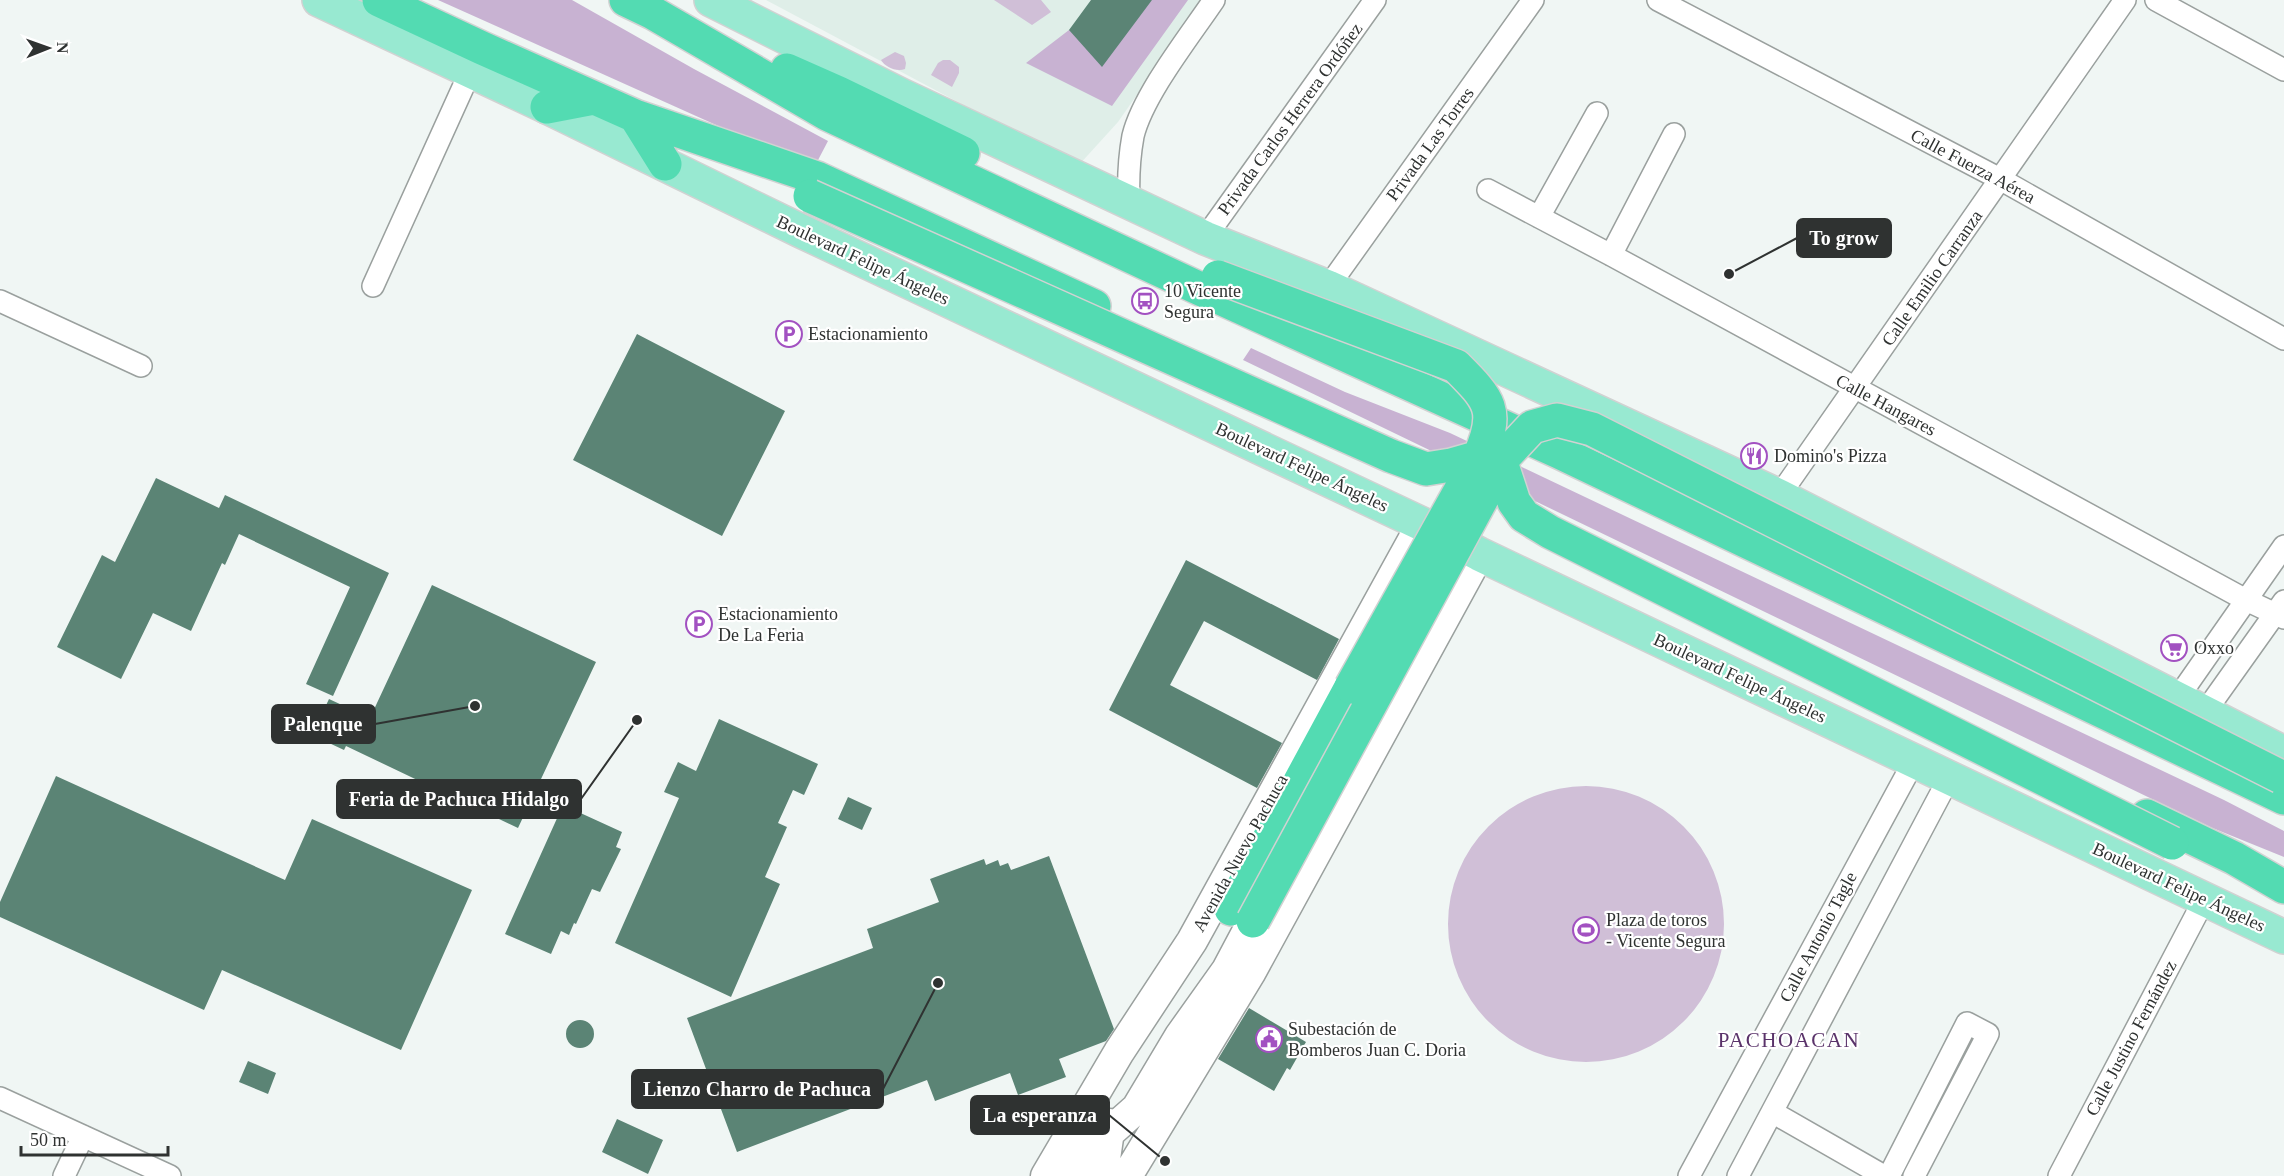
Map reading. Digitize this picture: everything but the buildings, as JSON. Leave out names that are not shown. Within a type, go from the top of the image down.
[{"type":"highway","points":[[379,0],[635,116],[817,178],[1496,491],[2234,858],[2284,887]]},
{"type":"highway","points":[[639,6],[839,93],[1218,277],[1456,366],[1482,392],[1492,418],[1486,440],[1490,461],[1524,516],[1550,532],[2284,900]]},
{"type":"highway","points":[[639,6],[827,114],[1196,287],[2283,777]]},
{"type":"highway","points":[[547,107],[594,98]]},
{"type":"highway","points":[[635,116],[665,164]]},
{"type":"highway","points":[[730,148],[775,180],[1391,456],[1426,469],[1490,461],[1505,456],[1532,427],[1557,420],[1592,429],[2283,777]]},
{"type":"highway","points":[[1242,915],[1350,687],[1490,461]]},
{"type":"main road","name":"Boulevard Felipe Ángeles","points":[[319,0],[2284,937]]},
{"type":"main road","points":[[711,0],[903,96],[1205,238],[1328,287],[1779,496],[2191,706],[2283,777]]},
{"type":"main road","name":"Avenida Nuevo Pachuca","points":[[1046,1176],[1119,1052],[1192,941],[1422,524]]},
{"type":"main road","points":[[1127,1176],[1250,973],[1479,554]]},
{"type":"main road","points":[[1399,564],[1416,565],[1433,570],[1457,593]]},
{"type":"main road","points":[[1070,1176],[1082,1157],[1137,1108],[1180,1036],[1227,970],[1242,915]]},
{"type":"main road","points":[[1098,1176],[1104,1166],[1108,1133]]},
{"type":"street","points":[[1129,202],[1128,169],[1134,134],[1149,98],[1214,0]]},
{"type":"street","name":"Privada Carlos Herrera Ordóñez","points":[[1205,238],[1376,0]]},
{"type":"street","name":"Privada Las Torres","points":[[1328,287],[1533,0]]},
{"type":"street","name":"Calle Fuerza Aérea","points":[[1658,0],[2000,179],[2284,339]]},
{"type":"street","name":"Calle Emilio Carranza","points":[[1779,496],[2125,0]]},
{"type":"street","points":[[2156,0],[2284,70]]},
{"type":"street","points":[[372,286],[470,72]]},
{"type":"street","points":[[1539,217],[1597,113]]},
{"type":"street","points":[[1611,255],[1674,134]]},
{"type":"street","name":"Calle Hangares","points":[[1488,190],[2246,600],[2281,610]]},
{"type":"street","points":[[0,301],[141,366]]},
{"type":"street","points":[[2191,706],[2246,600],[2284,546]]},
{"type":"street","points":[[2191,706],[2281,610]]},
{"type":"street","name":"Calle Antonio Tagle","points":[[1689,1176],[1914,761]]},
{"type":"street","points":[[1738,1176],[1949,778]]},
{"type":"street","name":"Calle Justino Fernández","points":[[2059,1176],[2204,900]]},
{"type":"street","points":[[1890,1176],[1967,1023],[1988,1034],[1914,1176]]},
{"type":"street","points":[[1940,1076],[1961,1086]]},
{"type":"street","points":[[0,1098],[170,1176]]},
{"type":"street","points":[[1772,1112],[1884,1176]]},
{"type":"street","points":[[64,1176],[83,1136]]},
{"type":"shaded area","points":[[438,0],[572,0],[828,141],[817,162],[725,129]]},
{"type":"shaded area","points":[[766,0],[1203,0],[1118,122],[1078,166]]},
{"type":"shaded area","points":[[994,0],[1041,0],[1051,12],[1032,25]]},
{"type":"shaded area","points":[[1152,0],[1188,0],[1112,106],[1026,63],[1069,30]]},
{"type":"shaded area","points":[[895,52],[904,56],[905,69],[891,68],[881,60]]},
{"type":"shaded area","points":[[950,60],[959,67],[959,73],[952,87],[931,75],[938,63]]},
{"type":"shaded area","points":[[1251,348],[1345,392],[1450,433],[2224,800],[2284,831],[2284,857],[2210,827],[1243,360]]},
{"type":"shaded area","name":"Plaza de toros - Vicente Segura","points":[[1600,786],[1639,796],[1651,802],[1674,817],[1693,836],[1714,871],[1722,897],[1724,924],[1722,951],[1714,977],[1701,1001],[1684,1022],[1663,1039],[1639,1052],[1600,1062],[1572,1062],[1533,1052],[1521,1046],[1498,1031],[1479,1012],[1458,977],[1450,951],[1448,910],[1458,871],[1464,859],[1479,836],[1498,817],[1533,796],[1559,788]]},
{"type":"place","name":"To grow","points":[[1729,274]]},
{"type":"place","name":"10 Vicente Segura","points":[[1145,301]]},
{"type":"place","name":"Estacionamiento","points":[[789,334]]},
{"type":"place","name":"Domino's Pizza","points":[[1754,456]]},
{"type":"place","name":"Estacionamiento De La Feria","points":[[699,624]]},
{"type":"place","name":"Oxxo","points":[[2174,648]]},
{"type":"place","name":"Palenque","points":[[475,706]]},
{"type":"place","name":"Feria de Pachuca Hidalgo","points":[[637,720]]},
{"type":"place","name":"Plaza de toros - Vicente Segura","points":[[1586,930]]},
{"type":"place","name":"Lienzo Charro de Pachuca","points":[[938,983]]},
{"type":"place","name":"Subestación de Bomberos Juan C. Doria","points":[[1269,1039]]},
{"type":"place","name":"La esperanza","points":[[1165,1161]]},
{"type":"district","name":"PACHOACAN","points":[[1789,1040]]}]
